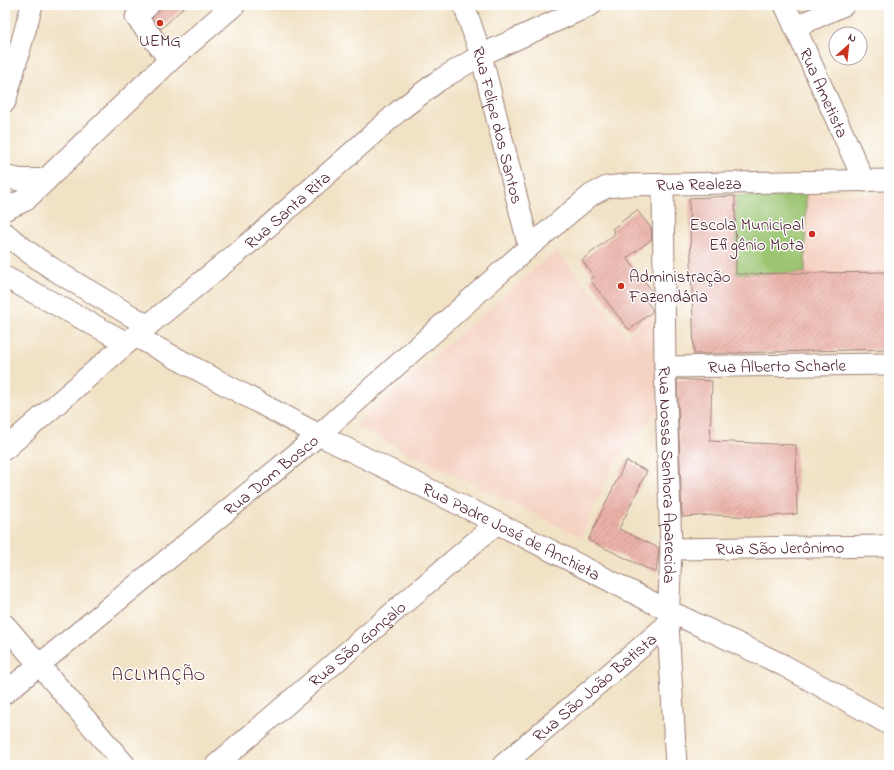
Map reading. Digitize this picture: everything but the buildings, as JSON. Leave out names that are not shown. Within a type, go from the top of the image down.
[{"type":"street","points":[[5,102],[32,5]]},
{"type":"street","points":[[149,5],[136,17],[170,60]]},
{"type":"street","points":[[5,209],[25,200],[170,60],[234,5]]},
{"type":"street","name":"Rua Felipe dos Santos","points":[[464,5],[481,55],[529,246]]},
{"type":"street","name":"Rua Santa Rita","points":[[5,449],[137,335],[254,239],[400,110],[438,81],[481,55],[591,5]]},
{"type":"street","name":"Rua Ametista","points":[[785,5],[864,181]]},
{"type":"street","points":[[795,27],[844,5]]},
{"type":"street","points":[[5,177],[21,180],[46,180]]},
{"type":"street","name":"Rua Realeza","points":[[529,246],[592,196],[607,187],[889,180]]},
{"type":"street","name":"Rua Nossa Senhora Aparecida","points":[[663,185],[665,367],[671,549],[669,617],[676,765]]},
{"type":"street","name":"Rua Padre José de Anchieta","points":[[5,233],[18,244],[60,272],[137,335]]},
{"type":"street","name":"Rua Dom Bosco","points":[[5,693],[38,664],[319,435],[529,246]]},
{"type":"street","name":"Rua Padre José de Anchieta","points":[[5,277],[137,335],[319,435],[497,523],[669,617],[783,665],[889,724]]},
{"type":"street","name":"Rua Alberto Scharle","points":[[665,367],[889,364]]},
{"type":"street","name":"Rua São Gonçalo","points":[[216,765],[497,523]]},
{"type":"street","name":"Rua São Jerônimo","points":[[671,549],[889,546]]},
{"type":"street","name":"Rua São João Batista","points":[[503,765],[669,617]]},
{"type":"street","points":[[5,625],[125,765]]},
{"type":"shaded area","name":"Escola Municipal Efigênio Mota","points":[[889,194],[889,272],[736,274],[735,196]]},
{"type":"shaded area","points":[[556,250],[627,336],[654,311],[659,409],[613,465],[581,537],[354,426]]},
{"type":"green space","points":[[806,195],[805,273],[736,274],[735,196]]},
{"type":"place","name":"UEMG","points":[[160,23]]},
{"type":"place","name":"Escola Municipal Efigênio Mota","points":[[812,234]]},
{"type":"place","name":"Administração Fazendária","points":[[621,286]]},
{"type":"district","name":"ACLIMAÇÃO","points":[[159,674]]}]
